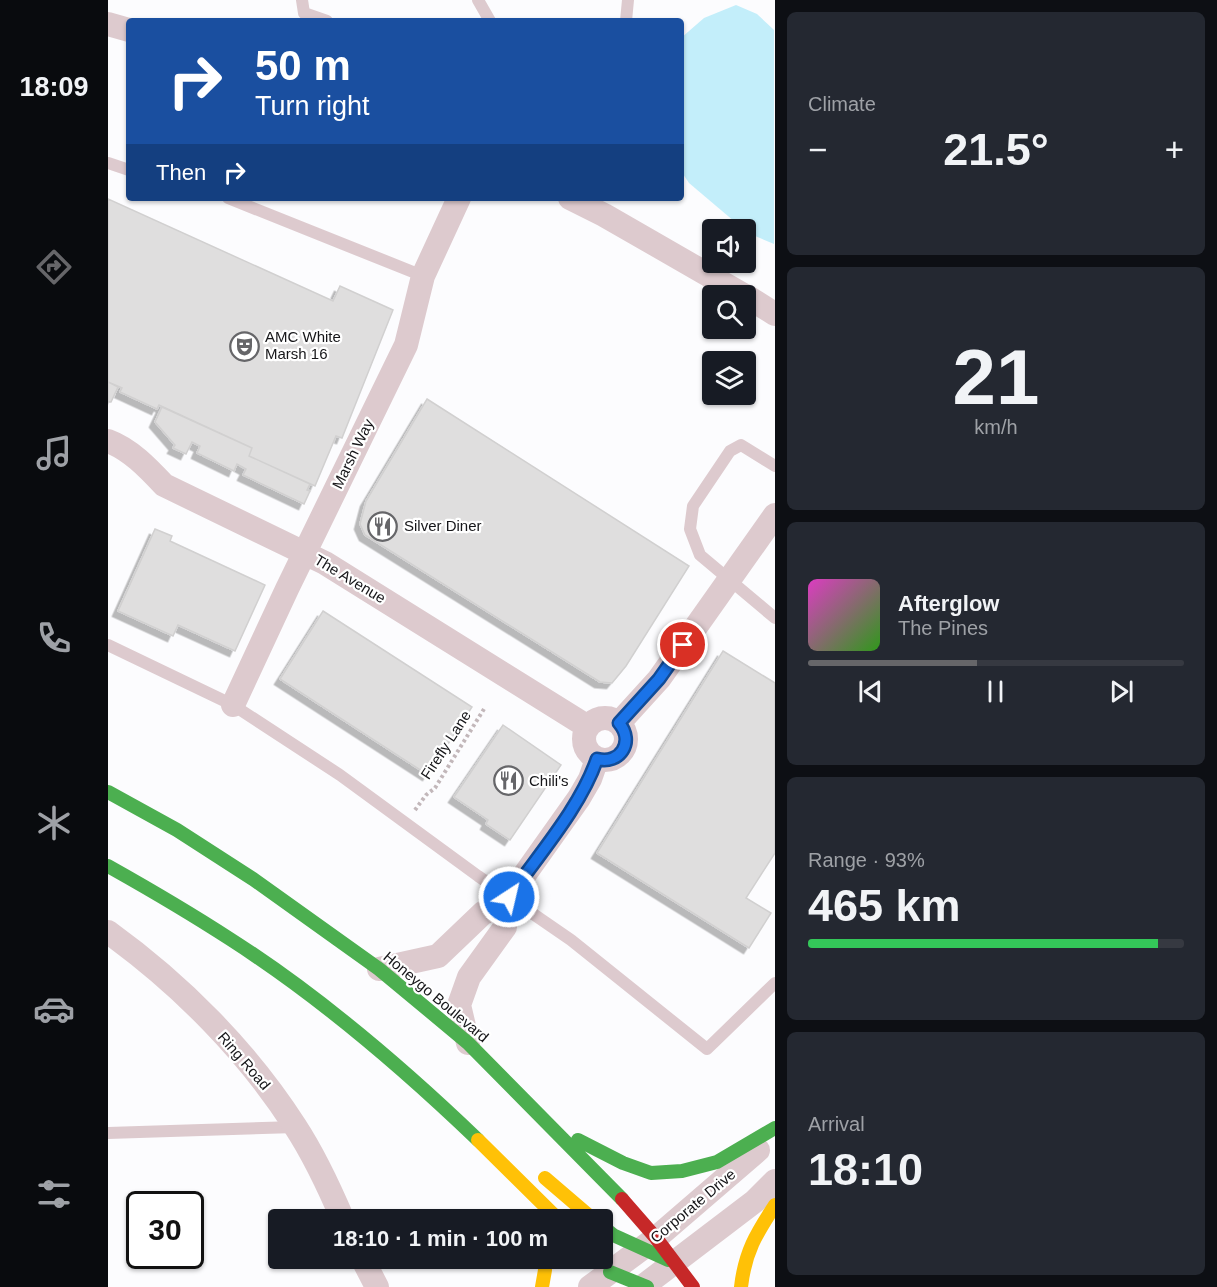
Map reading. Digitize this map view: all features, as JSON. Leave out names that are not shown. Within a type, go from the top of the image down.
[{"type":"main road","name":"Honeygo Boulevard","points":[[108,792],[177,830],[253,879],[379,969],[468,1043],[606,1181],[649,1244]]},
{"type":"main road","points":[[108,866],[209,925],[337,1015],[398,1066],[548,1209]]},
{"type":"main road","points":[[398,1066],[488,1131]]},
{"type":"main road","points":[[549,1124],[623,1163],[651,1173],[682,1171],[717,1162],[774,1128]]},
{"type":"main road","points":[[531,1166],[581,1209]]},
{"type":"main road","points":[[517,1177],[532,1209]]},
{"type":"main road","points":[[741,1287],[744,1259],[752,1237],[774,1205]]},
{"type":"main road","points":[[613,1235],[649,1244],[675,1263],[693,1287]]},
{"type":"main road","points":[[542,1287],[545,1269]]},
{"type":"street","points":[[108,24],[126,29]]},
{"type":"street","name":"Marsh Way","points":[[233,705],[406,345],[423,276],[458,201]]},
{"type":"street","points":[[576,201],[726,285]]},
{"type":"street","points":[[756,303],[774,314]]},
{"type":"street","name":"The Avenue","points":[[108,441],[117,444],[145,466],[164,485],[325,563],[588,727]]},
{"type":"street","points":[[619,723],[659,679],[774,515]]},
{"type":"street","points":[[599,719],[613,719],[619,723],[626,734],[625,747],[621,753],[610,760],[597,759],[591,755],[584,745],[585,732],[588,727],[599,719]]},
{"type":"street","points":[[379,969],[438,956],[483,912],[506,901],[579,798],[590,779],[597,759]]},
{"type":"street","points":[[468,1043],[459,1005],[469,977],[505,927],[506,901]]},
{"type":"street","name":"Ring Road","points":[[108,932],[172,985],[232,1044],[279,1101],[296,1127],[338,1209]]},
{"type":"street","name":"Corporate Drive","points":[[629,1281],[649,1244],[774,1136]]},
{"type":"street","points":[[590,1287],[629,1281],[675,1263],[755,1201],[774,1181]]},
{"type":"street","points":[[368,1269],[377,1287]]},
{"type":"lane","points":[[302,0],[304,13],[318,18]]},
{"type":"lane","points":[[478,0],[488,18]]},
{"type":"lane","points":[[626,0],[626,18]]},
{"type":"lane","points":[[108,164],[126,169]]},
{"type":"lane","points":[[236,201],[423,276]]},
{"type":"lane","points":[[774,466],[741,445],[730,451],[693,506],[690,529],[700,555],[774,618]]},
{"type":"lane","points":[[108,645],[233,705],[340,775],[506,901],[571,940],[707,1049],[774,983]]},
{"type":"lane","points":[[108,1133],[296,1127]]},
{"type":"path","name":"Firefly Lane","points":[[405,823],[426,795],[435,788],[484,708]]},
{"type":"water","points":[[736,5],[757,14],[774,30],[774,244],[756,236],[756,219],[731,219],[689,183],[684,176],[684,35],[704,18]]},
{"type":"building","name":"AMC White Marsh 16","points":[[108,199],[333,301],[340,286],[393,310],[342,438],[336,436],[315,486],[249,456],[252,448],[159,405],[157,409],[120,392],[122,388],[108,382]]},
{"type":"building","points":[[108,382],[118,387],[111,402],[108,402]]},
{"type":"building","points":[[427,399],[689,566],[626,666],[612,683],[600,682],[365,535],[360,524],[366,501]]},
{"type":"building","points":[[162,407],[252,448],[249,456],[310,484],[307,490],[310,491],[304,504],[243,475],[246,469],[237,464],[234,471],[197,453],[200,446],[192,442],[186,454],[173,448],[175,445],[155,422]]},
{"type":"building","points":[[155,529],[172,536],[170,541],[265,585],[235,651],[178,625],[173,636],[118,611]]},
{"type":"building","points":[[323,611],[472,707],[428,775],[280,679]]},
{"type":"building","points":[[723,651],[775,683],[775,853],[746,898],[771,913],[749,948],[597,853]]},
{"type":"building","name":"Chili's","points":[[503,725],[561,765],[510,840],[486,824],[488,820],[454,797]]},
{"type":"traffic: fast","points":[[108,792],[177,830],[253,879],[379,969],[468,1043],[622,1199]]},
{"type":"traffic: fast","points":[[108,866],[215,929],[295,984],[389,1059],[478,1140]]},
{"type":"traffic: fast","points":[[578,1140],[623,1163],[651,1173],[682,1171],[717,1162],[775,1128]]},
{"type":"traffic: fast","points":[[613,1235],[668,1260]]},
{"type":"traffic: fast","points":[[610,1272],[647,1287]]},
{"type":"traffic: slow","points":[[478,1140],[548,1209]]},
{"type":"traffic: slow","points":[[545,1178],[581,1209]]},
{"type":"traffic: slow","points":[[741,1287],[745,1264],[752,1244],[775,1205]]},
{"type":"traffic: slow","points":[[542,1287],[545,1269]]},
{"type":"traffic: jam","points":[[622,1199],[656,1238],[693,1287]]},
{"type":"place","name":"AMC White Marsh 16","points":[[244,346]]},
{"type":"place","name":"Silver Diner","points":[[383,526]]},
{"type":"place","name":"Chili's","points":[[508,781]]},
{"type":"route","points":[[509,897],[579,798],[590,779],[597,759],[610,760],[621,753],[625,747],[626,734],[619,723],[659,679],[683,645]]}]
